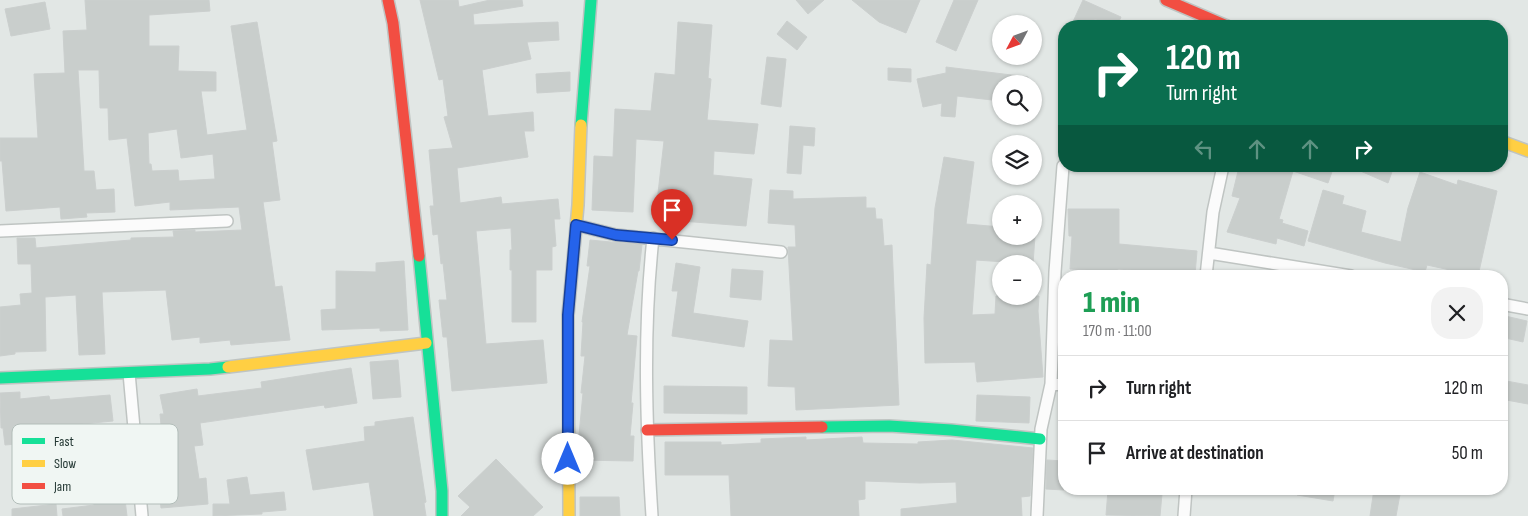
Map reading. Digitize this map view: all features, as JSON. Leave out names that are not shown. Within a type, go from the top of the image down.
[{"type":"main road","points":[[388,0],[393,23],[413,189],[426,343],[442,491],[442,516]]},
{"type":"main road","points":[[569,516],[568,315],[578,205],[582,102],[591,0]]},
{"type":"main road","points":[[1166,0],[1213,20]]},
{"type":"main road","points":[[1508,144],[1528,151]]},
{"type":"main road","points":[[0,378],[210,369],[426,343]]},
{"type":"main road","points":[[647,430],[889,426],[1040,439]]},
{"type":"street","points":[[1037,516],[1041,429],[1051,384],[1063,172]]},
{"type":"street","points":[[1207,270],[1213,212],[1222,172]]},
{"type":"street","points":[[0,231],[227,221]]},
{"type":"street","points":[[576,225],[616,235],[781,252]]},
{"type":"street","points":[[652,516],[647,430],[648,286],[653,238]]},
{"type":"street","points":[[1208,253],[1314,270]]},
{"type":"street","points":[[1508,305],[1528,308]]},
{"type":"street","points":[[128,373],[133,424]]},
{"type":"street","points":[[1051,384],[1058,385]]},
{"type":"street","points":[[1184,516],[1186,495]]},
{"type":"building","points":[[85,0],[209,0],[210,11],[149,15],[149,46],[179,46],[178,71],[216,72],[216,91],[201,91],[207,135],[247,130],[231,26],[257,22],[277,141],[272,142],[280,200],[263,202],[275,287],[282,286],[290,340],[231,345],[230,340],[200,343],[200,337],[172,340],[166,290],[102,292],[105,354],[79,355],[76,295],[45,297],[46,351],[15,352],[15,354],[0,356],[0,307],[21,305],[20,294],[32,293],[31,264],[18,264],[17,238],[35,238],[36,248],[131,240],[131,238],[174,237],[173,231],[242,230],[239,207],[170,210],[170,202],[135,206],[127,138],[109,140],[108,108],[100,108],[99,70],[78,70],[84,171],[94,171],[96,190],[114,189],[115,212],[86,213],[87,217],[61,219],[60,207],[6,211],[2,161],[0,161],[0,138],[38,138],[34,74],[65,73],[63,31],[87,30]],"holes":[[[177,129],[181,158],[213,154],[215,179],[179,181],[178,170],[152,171],[151,164],[149,164],[148,133]]]},
{"type":"building","points":[[420,0],[458,0],[459,7],[490,0],[522,0],[523,6],[473,14],[474,25],[558,22],[559,40],[527,42],[531,59],[482,70],[488,116],[533,112],[534,131],[524,131],[528,157],[457,168],[460,203],[501,197],[502,204],[558,199],[560,219],[554,219],[556,246],[552,247],[552,270],[536,270],[536,322],[512,322],[511,228],[476,231],[486,344],[543,340],[547,383],[452,391],[447,337],[443,337],[439,300],[447,300],[443,263],[441,264],[438,234],[433,235],[430,206],[434,206],[429,150],[453,148],[444,117],[448,116],[443,79],[439,80]]},
{"type":"building","points":[[796,0],[824,0],[808,14]]},
{"type":"building","points":[[852,0],[920,0],[906,33],[879,22]]},
{"type":"building","points":[[954,0],[978,0],[956,51],[936,42]]},
{"type":"building","points":[[1083,0],[1121,17],[1120,20],[1074,20]]},
{"type":"building","points":[[45,2],[50,29],[11,36],[5,9]]},
{"type":"building","points":[[787,21],[807,37],[797,50],[777,34]]},
{"type":"building","points":[[678,22],[712,25],[708,78],[711,79],[707,120],[758,124],[754,154],[714,151],[713,175],[752,179],[746,226],[655,219],[664,141],[636,139],[633,212],[592,210],[594,156],[613,157],[615,109],[651,111],[655,73],[675,75]]},
{"type":"building","points":[[767,57],[786,59],[781,107],[761,104]]},
{"type":"building","points":[[946,67],[1012,75],[992,75],[992,100],[957,96],[955,117],[941,116],[942,103],[923,107],[917,79],[946,73]]},
{"type":"building","points":[[888,68],[911,69],[911,82],[888,80]]},
{"type":"building","points":[[570,72],[570,91],[537,93],[536,74]]},
{"type":"building","points":[[790,126],[815,128],[814,146],[803,145],[801,174],[787,173]]},
{"type":"building","points":[[944,157],[974,162],[966,224],[992,226],[992,245],[1034,245],[1034,255],[992,255],[992,261],[976,260],[972,315],[995,314],[996,305],[1038,305],[1043,377],[977,382],[975,362],[925,363],[924,318],[927,264],[931,265],[935,208]]},
{"type":"building","points":[[1238,172],[1293,172],[1279,219],[1283,220],[1282,223],[1308,231],[1304,246],[1277,238],[1276,244],[1227,232],[1240,198],[1232,196]]},
{"type":"building","points":[[1296,172],[1332,172],[1328,183]]},
{"type":"building","points":[[1363,172],[1392,172],[1388,183]]},
{"type":"building","points":[[1420,172],[1457,185],[1458,180],[1497,191],[1479,270],[1450,270],[1427,265],[1426,270],[1416,270],[1308,241],[1323,190],[1344,196],[1342,204],[1366,211],[1361,232],[1401,242],[1408,208]]},
{"type":"building","points":[[770,190],[793,191],[793,199],[866,197],[866,208],[875,208],[876,219],[882,219],[884,246],[892,245],[899,405],[796,410],[795,387],[768,386],[770,340],[793,341],[788,247],[796,247],[795,225],[768,223]]},
{"type":"building","points":[[1068,209],[1119,209],[1119,244],[1197,251],[1195,270],[1070,269],[1072,236],[1069,236]]},
{"type":"building","points":[[590,240],[642,245],[627,335],[637,336],[631,403],[633,403],[630,436],[634,436],[633,461],[579,460],[583,393],[581,393],[585,356],[581,356],[582,322],[590,266],[587,266]]},
{"type":"building","points":[[404,261],[408,330],[380,331],[380,328],[322,330],[321,310],[336,309],[336,271],[376,272],[376,263]]},
{"type":"building","points":[[676,263],[700,267],[693,313],[748,321],[744,347],[672,336],[678,291],[672,291]]},
{"type":"building","points":[[732,269],[763,271],[761,300],[730,297]]},
{"type":"building","points":[[1508,317],[1527,321],[1523,342],[1508,339]]},
{"type":"building","points":[[398,360],[401,397],[373,399],[370,362]]},
{"type":"building","points":[[351,368],[357,403],[325,408],[324,405],[200,423],[203,445],[194,446],[199,479],[206,478],[208,504],[161,508],[161,504],[178,504],[178,424],[161,424],[160,414],[164,414],[160,395],[197,389],[198,396],[262,388],[261,382]]},
{"type":"building","points":[[1508,381],[1528,385],[1528,404],[1508,400]]},
{"type":"building","points":[[664,386],[747,387],[747,414],[664,413]]},
{"type":"building","points":[[20,392],[20,399],[49,396],[50,400],[110,395],[113,421],[82,424],[12,424],[12,444],[5,445],[3,428],[1,428],[0,393]]},
{"type":"building","points":[[977,395],[1030,397],[1029,423],[976,421]]},
{"type":"building","points":[[413,417],[426,502],[424,503],[426,516],[374,516],[369,482],[313,490],[306,450],[365,441],[364,427],[375,426],[375,422]]},
{"type":"building","points":[[806,437],[806,440],[862,437],[863,443],[918,444],[918,442],[952,440],[1033,448],[1030,496],[1021,497],[1022,516],[901,516],[901,509],[957,503],[956,482],[865,481],[865,499],[858,500],[859,516],[731,516],[729,475],[665,475],[665,442],[721,442],[721,445],[761,443],[761,439]]},
{"type":"building","points":[[496,459],[543,507],[533,516],[461,516],[470,507],[458,496]]},
{"type":"building","points":[[1047,460],[1058,461],[1058,490],[1046,489]]},
{"type":"building","points":[[247,477],[250,495],[284,492],[286,510],[262,512],[262,514],[213,516],[213,504],[230,504],[227,480]]},
{"type":"building","points":[[1108,495],[1162,495],[1160,516],[1106,515]]},
{"type":"building","points":[[1297,495],[1334,495],[1333,501]]},
{"type":"building","points":[[1373,495],[1400,495],[1396,516],[1370,516]]},
{"type":"building","points":[[580,497],[619,497],[620,516],[580,516]]},
{"type":"building","points":[[56,504],[57,516],[12,516],[12,509]]},
{"type":"building","points":[[126,504],[127,516],[63,516],[62,509]]},
{"type":"traffic: fast","points":[[581,125],[591,0]]},
{"type":"traffic: fast","points":[[419,256],[442,491],[442,516]]},
{"type":"traffic: fast","points":[[0,378],[228,367]]},
{"type":"traffic: fast","points":[[822,427],[889,426],[1040,439]]},
{"type":"traffic: slow","points":[[569,516],[568,315],[578,205],[581,125]]},
{"type":"traffic: slow","points":[[1508,144],[1528,151]]},
{"type":"traffic: slow","points":[[228,367],[426,343]]},
{"type":"traffic: jam","points":[[388,0],[393,23],[419,256]]},
{"type":"traffic: jam","points":[[1166,0],[1213,20]]},
{"type":"traffic: jam","points":[[647,430],[822,427]]},
{"type":"route","points":[[568,459],[568,315],[576,225],[616,235],[672,240]]}]
